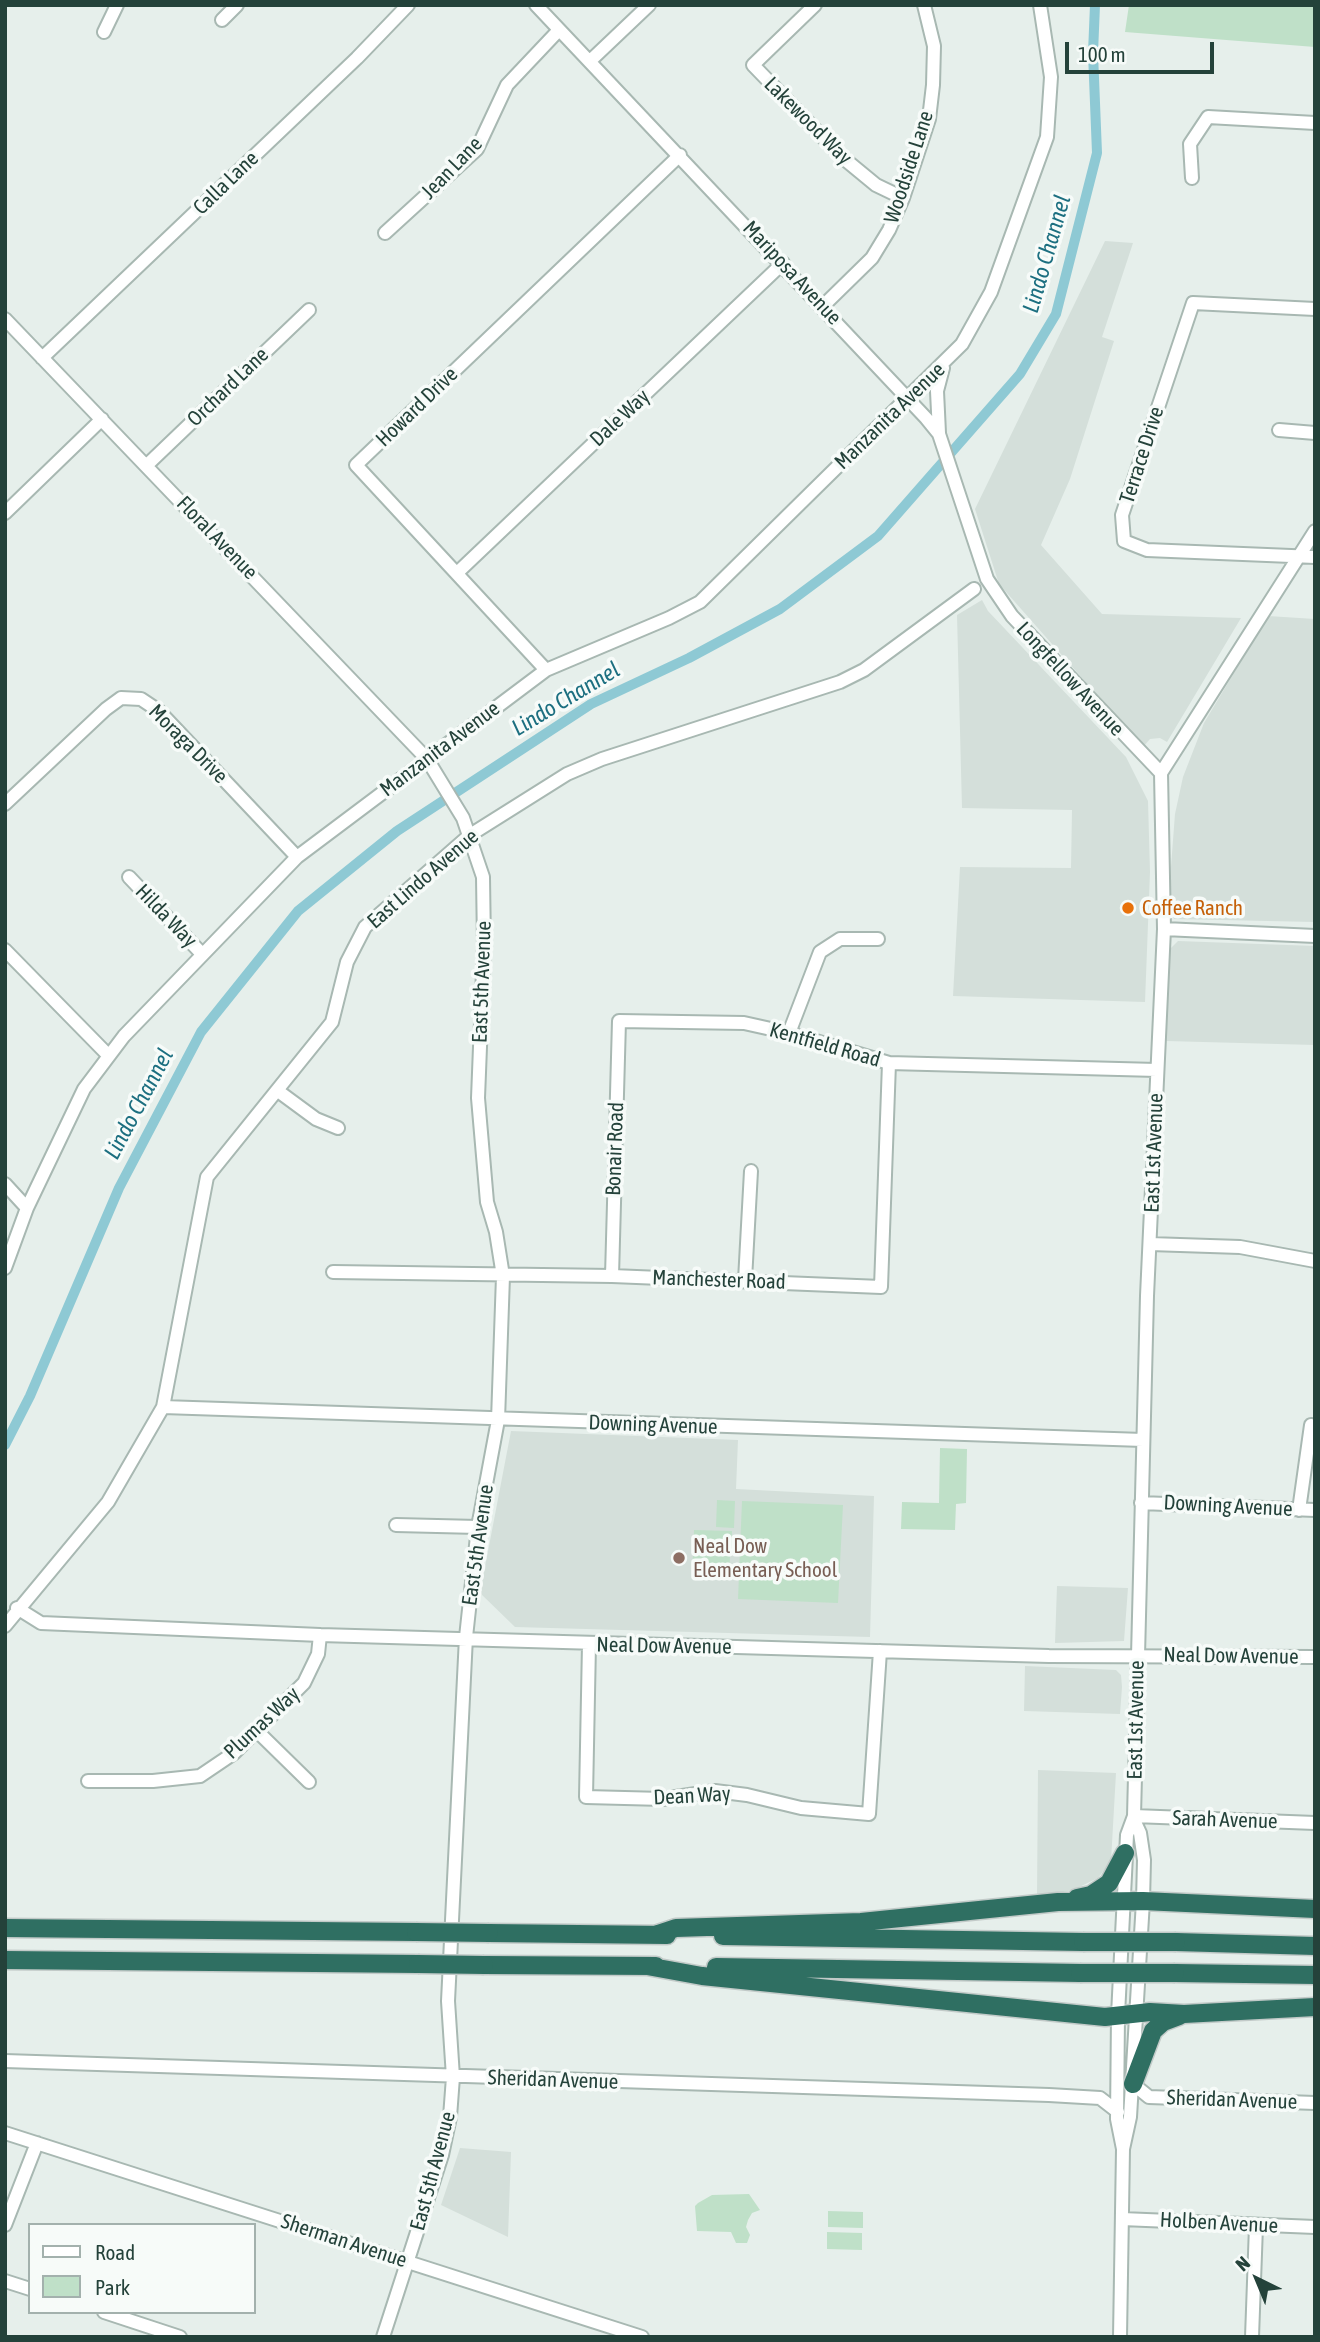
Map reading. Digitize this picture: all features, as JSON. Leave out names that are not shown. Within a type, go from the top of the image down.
[{"type":"highway","points":[[1058,1902],[1100,1890],[1115,1876],[1125,1853]]},
{"type":"highway","points":[[654,1935],[676,1928],[862,1922],[1058,1902],[1143,1901],[1315,1909]]},
{"type":"highway","points":[[5,1928],[1315,1946]]},
{"type":"highway","points":[[5,1960],[1315,1975]]},
{"type":"highway","points":[[647,1966],[702,1976],[1103,2017],[1315,2007]]},
{"type":"highway","points":[[1125,2081],[1153,2031],[1163,2022],[1184,2014]]},
{"type":"street","points":[[104,32],[117,5]]},
{"type":"street","points":[[222,20],[237,5]]},
{"type":"street","name":"Calla Lane","points":[[42,358],[357,58],[408,5]]},
{"type":"street","name":"Mariposa Avenue","points":[[536,5],[783,263],[939,433],[987,579]]},
{"type":"street","points":[[590,61],[649,5]]},
{"type":"street","name":"Lakewood Way","points":[[816,5],[753,65],[842,157],[876,185],[903,198]]},
{"type":"street","name":"Woodside Lane","points":[[823,306],[872,258],[889,230],[903,198],[929,119],[933,85],[934,46],[924,5]]},
{"type":"street","name":"Manzanita Avenue","points":[[5,1268],[27,1208],[70,1115],[108,1055],[297,857],[430,764],[546,670],[669,618],[700,602],[962,344],[991,292],[1047,137],[1051,77],[1040,5]]},
{"type":"street","name":"Jean Lane","points":[[385,233],[477,149],[507,85],[559,30]]},
{"type":"street","points":[[1192,178],[1190,144],[1208,117],[1315,122]]},
{"type":"street","name":"Howard Drive","points":[[546,670],[356,465],[680,155]]},
{"type":"street","name":"Dale Way","points":[[457,573],[783,263]]},
{"type":"street","name":"Terrace Drive","points":[[1315,309],[1193,303],[1122,515],[1124,541],[1147,550],[1315,557]]},
{"type":"street","name":"Orchard Lane","points":[[147,465],[309,310]]},
{"type":"street","name":"Floral Avenue","points":[[5,319],[10,333],[42,358],[147,465],[430,764]]},
{"type":"street","points":[[939,433],[937,391],[944,364]]},
{"type":"street","points":[[5,513],[102,419]]},
{"type":"street","points":[[1279,430],[1315,433]]},
{"type":"street","points":[[1161,773],[1315,531]]},
{"type":"street","name":"Longfellow Avenue","points":[[987,579],[1012,616],[1161,773]]},
{"type":"street","name":"East Lindo Avenue","points":[[5,1626],[108,1502],[163,1407],[203,1187],[213,1167],[332,1022],[347,962],[365,927],[470,835],[567,774],[602,759],[840,682],[875,662],[974,589]]},
{"type":"street","name":"Moraga Drive","points":[[5,804],[106,709],[121,698],[141,699],[159,711],[297,857]]},
{"type":"street","name":"East 5th Avenue","points":[[383,2337],[448,2129],[453,2077],[448,2001],[466,1637],[478,1527],[498,1420],[503,1276],[488,1202],[478,1098],[483,877],[463,818],[430,764]]},
{"type":"street","name":"East 1st Avenue","points":[[1120,2337],[1125,2081],[1118,2015],[1125,1853],[1127,1835],[1134,1818],[1143,1440],[1164,929],[1161,773]]},
{"type":"street","name":"Hilda Way","points":[[129,877],[202,954]]},
{"type":"street","points":[[1164,929],[1315,936]]},
{"type":"street","points":[[789,1032],[820,952],[840,939],[878,939]]},
{"type":"street","points":[[5,950],[108,1055]]},
{"type":"street","name":"Kentfield Road","points":[[619,1021],[719,1021],[789,1032],[889,1063],[1157,1070]]},
{"type":"street","name":"Bonair Road","points":[[612,1276],[619,1021]]},
{"type":"street","name":"Manchester Road","points":[[333,1272],[612,1276],[881,1287],[889,1063]]},
{"type":"street","points":[[278,1091],[316,1119],[338,1128]]},
{"type":"street","points":[[745,1280],[751,1171]]},
{"type":"street","points":[[5,1184],[27,1208]]},
{"type":"street","points":[[1150,1244],[1240,1247],[1315,1261]]},
{"type":"street","name":"Downing Avenue","points":[[163,1407],[1143,1440]]},
{"type":"street","points":[[1299,1510],[1311,1425]]},
{"type":"street","name":"Downing Avenue","points":[[1141,1503],[1315,1510]]},
{"type":"street","points":[[396,1525],[478,1527]]},
{"type":"street","name":"Neal Dow Avenue","points":[[18,1608],[41,1623],[320,1635],[466,1637],[589,1644],[880,1651],[1315,1657]]},
{"type":"street","name":"Plumas Way","points":[[88,1781],[153,1781],[200,1776],[234,1753],[258,1732],[304,1683],[318,1654],[320,1635]]},
{"type":"street","name":"Dean Way","points":[[589,1644],[586,1797],[663,1799],[715,1791],[747,1794],[801,1808],[869,1814],[880,1651]]},
{"type":"street","points":[[258,1732],[309,1782]]},
{"type":"street","name":"East 1st Avenue","points":[[1125,2081],[1137,2014],[1143,1901],[1144,1860],[1140,1833],[1134,1818]]},
{"type":"street","name":"Sarah Avenue","points":[[1134,1818],[1315,1823]]},
{"type":"street","name":"Sheridan Avenue","points":[[5,2061],[1100,2098]]},
{"type":"street","points":[[1124,2111],[1100,2098],[1125,2081]]},
{"type":"street","name":"Sheridan Avenue","points":[[1125,2081],[1149,2097]]},
{"type":"street","name":"Sheridan Avenue","points":[[1124,2111],[1149,2097],[1315,2103]]},
{"type":"street","name":"Sherman Avenue","points":[[5,2133],[642,2337]]},
{"type":"street","points":[[5,2225],[37,2143]]},
{"type":"street","name":"Holben Avenue","points":[[1122,2219],[1315,2227]]},
{"type":"street","points":[[1252,2337],[1256,2226]]},
{"type":"street","points":[[5,2281],[28,2287]]},
{"type":"street","points":[[110,2314],[180,2337]]},
{"type":"shaded area","points":[[1105,241],[1133,243],[1102,337],[1114,341],[1070,479],[1041,545],[1102,614],[1241,618],[1167,742],[1160,738],[1150,739],[1143,747],[999,584],[975,509]]},
{"type":"shaded area","points":[[982,600],[988,611],[1126,757],[1148,801],[1150,872],[1145,1002],[953,996],[960,867],[1071,868],[1072,810],[962,808],[957,615]]},
{"type":"shaded area","points":[[1268,616],[1315,619],[1315,922],[1174,919],[1168,906],[1175,814],[1183,777],[1204,723]]},
{"type":"shaded area","points":[[1178,941],[1315,946],[1315,1045],[1166,1041],[1170,949]]},
{"type":"shaded area","name":"Neal Dow Elementary School","points":[[511,1431],[738,1440],[736,1489],[874,1496],[870,1637],[515,1627],[480,1593]]},
{"type":"shaded area","points":[[1057,1586],[1128,1588],[1124,1641],[1055,1643]]},
{"type":"shaded area","points":[[1025,1666],[1116,1670],[1121,1675],[1120,1714],[1024,1711]]},
{"type":"shaded area","points":[[1038,1770],[1116,1773],[1111,1861],[1098,1878],[1073,1890],[1037,1897]]},
{"type":"shaded area","points":[[460,2148],[511,2152],[508,2237],[441,2205]]},
{"type":"green space","points":[[1129,5],[1315,5],[1315,47],[1125,32]]},
{"type":"green space","points":[[940,1448],[967,1449],[966,1503],[956,1504],[955,1530],[901,1529],[902,1502],[939,1503]]},
{"type":"green space","points":[[717,1500],[735,1501],[734,1528],[716,1527]]},
{"type":"green space","points":[[742,1501],[843,1505],[838,1603],[738,1599]]},
{"type":"green space","points":[[694,1530],[732,1531],[731,1553],[693,1551]]},
{"type":"green space","points":[[693,1554],[730,1556],[729,1577],[692,1575]]},
{"type":"green space","points":[[749,2194],[760,2210],[752,2213],[748,2220],[746,2227],[750,2235],[747,2243],[736,2243],[731,2232],[697,2231],[695,2206],[698,2203],[712,2195]]},
{"type":"green space","points":[[828,2211],[863,2212],[863,2228],[828,2227]]},
{"type":"green space","points":[[827,2232],[862,2233],[862,2250],[827,2249]]},
{"type":"waterway","name":"Lindo Channel","points":[[5,1445],[30,1396],[119,1188],[201,1032],[298,911],[397,831],[591,704],[689,658],[780,609],[878,536],[1020,374],[1056,314],[1097,153],[1093,53],[1095,5]]},
{"type":"place","name":"Coffee Ranch","points":[[1128,908]]},
{"type":"place","name":"Neal Dow Elementary School","points":[[679,1558]]}]
